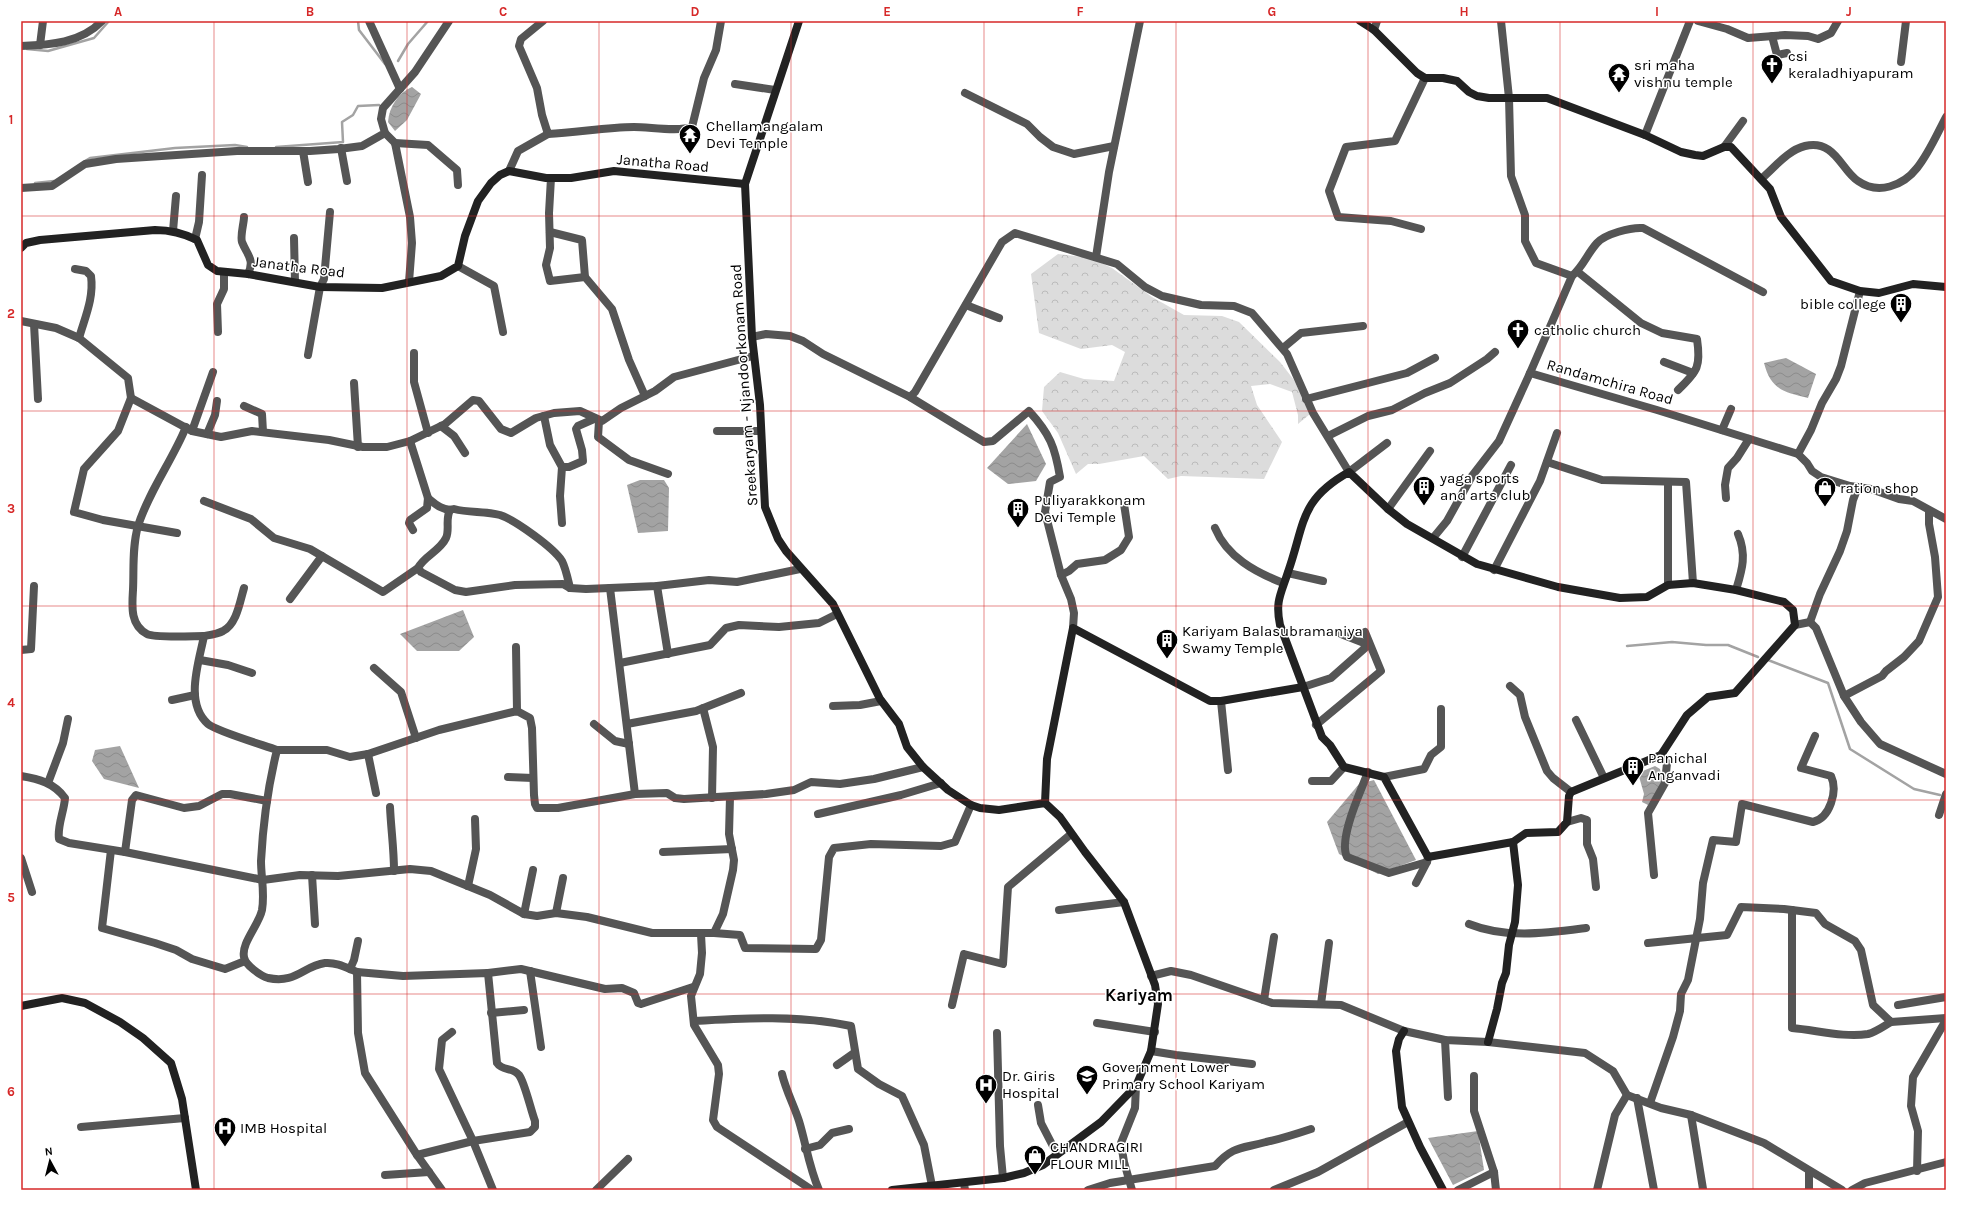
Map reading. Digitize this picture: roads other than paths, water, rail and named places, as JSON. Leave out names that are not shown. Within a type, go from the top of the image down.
[{"type":"street","points":[[40,45],[43,21]]},
{"type":"street","points":[[21,46],[64,42],[86,34],[102,21]]},
{"type":"street","points":[[369,21],[400,89]]},
{"type":"street","points":[[409,282],[412,244],[410,217],[395,143],[385,133],[381,119],[383,108],[415,72],[449,21]]},
{"type":"street","points":[[543,21],[522,39],[519,46],[537,88],[542,115],[548,134]]},
{"type":"street","points":[[503,332],[494,286],[458,266],[465,236],[478,201],[491,183],[500,175],[509,170],[518,151],[548,134],[607,128],[664,127],[684,130],[692,127],[704,78],[716,50],[721,21]]},
{"type":"street","name":"Sreekaryam - Njandoorkonam Road","points":[[799,21],[745,184],[753,356],[760,405],[765,506],[778,539],[800,569],[833,604],[881,701],[899,724],[907,747],[923,767],[940,783],[971,805],[999,810],[1045,803]]},
{"type":"street","points":[[1096,257],[1114,146],[1140,21]]},
{"type":"street","points":[[1360,21],[1374,30],[1403,61],[1425,78],[1443,78],[1457,81],[1469,92],[1477,96],[1548,98],[1645,135],[1682,152],[1695,155],[1709,154],[1724,147],[1731,147],[1740,154],[1770,189],[1781,217],[1831,281],[1860,291],[1879,293],[1914,284],[1946,287]]},
{"type":"street","points":[[1374,30],[1377,21]]},
{"type":"street","points":[[1501,21],[1509,98],[1511,176],[1525,215],[1525,241],[1536,263],[1575,274],[1641,323],[1662,333],[1697,338],[1699,353],[1698,366],[1678,390]]},
{"type":"street","points":[[1645,135],[1690,21]]},
{"type":"street","points":[[1698,21],[1727,29],[1748,38],[1808,36],[1818,40],[1831,33],[1838,21]]},
{"type":"street","points":[[1901,62],[1906,21]]},
{"type":"street","points":[[1772,36],[1777,55],[1787,53]]},
{"type":"street","points":[[1422,228],[1391,221],[1338,217],[1329,191],[1346,147],[1396,141],[1425,78]]},
{"type":"street","points":[[736,84],[775,90]]},
{"type":"street","points":[[965,93],[1022,122],[1053,147],[1067,152],[1074,154],[1114,146]]},
{"type":"street","points":[[1761,179],[1794,150],[1806,146],[1819,146],[1828,150],[1839,158],[1857,180],[1868,186],[1891,188],[1900,184],[1917,168],[1946,117]]},
{"type":"street","points":[[1724,147],[1743,121]]},
{"type":"street","points":[[21,188],[52,186],[85,164],[116,159],[237,151],[304,151],[362,146],[385,133]]},
{"type":"street","points":[[395,143],[428,145],[456,170],[458,185]]},
{"type":"street","points":[[341,148],[347,181]]},
{"type":"street","points":[[304,151],[308,182]]},
{"type":"street","name":"Janatha Road","points":[[509,170],[551,178],[571,178],[614,172],[745,184]]},
{"type":"street","points":[[21,248],[26,243],[40,240],[155,230],[173,231],[195,239],[199,222],[202,175]]},
{"type":"street","points":[[551,178],[550,248],[546,265],[550,280],[585,277]]},
{"type":"street","points":[[173,231],[176,196]]},
{"type":"street","points":[[308,355],[320,287],[324,279],[330,212]]},
{"type":"street","points":[[244,217],[241,241],[250,255],[250,269],[248,274]]},
{"type":"street","points":[[1530,373],[1575,274],[1597,242],[1628,228],[1643,228],[1763,292]]},
{"type":"street","points":[[550,232],[582,240],[585,277],[612,309],[629,360],[645,396]]},
{"type":"street","points":[[910,397],[915,392],[1002,242],[1015,232],[1117,264],[1145,287],[1162,296],[1200,305],[1234,306],[1252,313],[1283,348],[1306,399],[1349,472],[1388,509],[1407,524],[1433,538],[1462,557],[1494,570],[1558,587],[1620,598],[1647,597],[1668,585],[1693,583],[1736,590],[1788,604],[1793,610],[1795,625]]},
{"type":"street","points":[[294,238],[295,282]]},
{"type":"street","name":"Janatha Road","points":[[195,239],[198,240],[208,266],[217,271],[224,273],[248,274],[320,287],[382,288],[441,276],[458,266]]},
{"type":"street","points":[[75,269],[86,271],[91,276],[92,286],[91,298],[79,338]]},
{"type":"street","points":[[218,332],[217,304],[224,289],[224,273]]},
{"type":"street","points":[[1860,291],[1841,366],[1836,379],[1822,402],[1811,430],[1798,454],[1807,462],[1815,475],[1837,483],[1913,501],[1925,506],[1929,511],[1946,519]]},
{"type":"street","points":[[966,305],[999,318]]},
{"type":"street","points":[[21,321],[56,328],[79,338],[128,378],[131,398],[118,431],[84,469],[74,512],[177,534]]},
{"type":"street","points":[[34,324],[38,399]]},
{"type":"street","points":[[1283,348],[1301,333],[1363,326]]},
{"type":"street","points":[[752,337],[766,334],[790,336],[803,341],[823,354],[910,397],[984,442],[993,441],[1029,411],[1046,430],[1056,454],[1060,477],[1050,482],[1045,512],[1061,574],[1071,599],[1074,613],[1073,628],[1047,760],[1045,803],[1057,813],[1124,902],[1155,985],[1158,1004],[1151,1051],[1136,1086],[1135,1108],[1121,1143],[1132,1190]]},
{"type":"street","points":[[1328,436],[1368,416],[1392,410],[1425,393],[1450,383],[1487,359],[1495,352]]},
{"type":"street","points":[[414,353],[414,382],[428,432]]},
{"type":"street","points":[[562,467],[583,461],[582,450],[576,429],[578,426],[596,420],[655,392],[674,377],[753,356]]},
{"type":"street","points":[[1306,399],[1407,372],[1435,358]]},
{"type":"street","points":[[1664,362],[1693,373]]},
{"type":"street","points":[[212,372],[189,429],[157,484],[138,526],[134,554],[131,610],[138,627],[148,634],[204,636],[224,631],[232,622],[238,610],[244,588]]},
{"type":"street","name":"Randamchira Road","points":[[1433,538],[1446,521],[1472,476],[1499,441],[1530,373],[1798,454]]},
{"type":"street","points":[[354,383],[358,446]]},
{"type":"street","points":[[131,398],[189,429],[221,437],[252,431],[329,440],[358,446],[388,447],[410,441],[441,426],[473,400],[479,401],[501,429],[511,433],[536,418],[580,411],[586,412],[596,420],[598,437],[629,460],[668,474]]},
{"type":"street","points":[[207,434],[215,415],[217,401]]},
{"type":"street","points":[[244,406],[262,414],[263,432]]},
{"type":"street","points":[[1722,430],[1731,409]]},
{"type":"street","points":[[544,416],[550,445],[562,467],[560,496],[562,523]]},
{"type":"street","points":[[441,426],[454,436],[465,454]]},
{"type":"street","points":[[718,431],[761,431]]},
{"type":"street","points":[[1494,570],[1540,481],[1558,433]]},
{"type":"street","points":[[1726,498],[1725,485],[1728,468],[1737,458],[1749,439]]},
{"type":"street","points":[[410,441],[428,498],[427,508],[410,520],[409,523],[413,530]]},
{"type":"street","points":[[1387,443],[1320,493],[1306,513],[1288,573],[1283,583],[1277,603],[1280,625],[1316,725],[1322,737],[1330,745],[1344,767],[1384,777],[1424,770],[1431,755],[1441,747],[1441,709]]},
{"type":"street","points":[[1388,509],[1430,451]]},
{"type":"street","points":[[1547,462],[1602,480],[1686,482],[1693,583]]},
{"type":"street","points":[[1462,557],[1511,465]]},
{"type":"street","points":[[1668,482],[1668,585]]},
{"type":"street","points":[[1810,622],[1820,594],[1840,551],[1853,500],[1858,487]]},
{"type":"street","points":[[428,498],[438,506],[450,510],[454,509],[486,512],[502,516],[521,528],[552,548],[562,562],[570,588]]},
{"type":"street","points":[[204,501],[251,519],[274,538],[310,549],[383,592],[418,568],[420,564],[436,551],[446,539],[447,515],[450,510]]},
{"type":"street","points":[[1061,574],[1069,571],[1077,564],[1105,560],[1121,550],[1129,537],[1124,504]]},
{"type":"street","points":[[1844,696],[1882,676],[1904,657],[1919,641],[1938,594],[1929,524],[1929,511]]},
{"type":"street","points":[[1215,528],[1220,540],[1238,558],[1263,575],[1283,583]]},
{"type":"street","points":[[1736,590],[1744,566],[1742,542],[1738,534]]},
{"type":"street","points":[[290,599],[322,556]]},
{"type":"street","points":[[418,568],[421,572],[448,587],[466,592],[516,585],[562,584],[570,588],[610,588],[657,586],[709,580],[737,582],[800,569]]},
{"type":"street","points":[[1288,573],[1323,581]]},
{"type":"street","points":[[21,650],[31,649],[34,586]]},
{"type":"street","points":[[657,586],[668,654]]},
{"type":"street","points":[[610,588],[635,794]]},
{"type":"street","points":[[620,663],[710,645],[726,628],[739,625],[779,627],[818,623],[838,614]]},
{"type":"street","points":[[1567,822],[1569,796],[1571,792],[1661,755],[1687,715],[1708,697],[1735,693],[1795,625],[1810,622]]},
{"type":"street","points":[[1810,622],[1816,628],[1844,696],[1861,722],[1880,744],[1946,774]]},
{"type":"street","points":[[1073,628],[1210,701],[1221,702],[1303,687],[1331,678],[1365,648],[1364,643],[1360,640],[1341,634]]},
{"type":"street","points":[[1316,725],[1380,671],[1365,632]]},
{"type":"street","points":[[204,636],[195,695],[199,713],[208,725],[277,750],[327,750],[350,757],[368,754],[439,730],[517,711],[530,718],[532,728],[534,804],[537,808],[558,808],[635,794],[667,793],[675,798],[684,799],[766,794],[794,790],[811,782],[840,784],[874,779],[923,767]]},
{"type":"street","points":[[516,646],[517,711]]},
{"type":"street","points":[[200,660],[228,665],[252,673]]},
{"type":"street","points":[[374,668],[401,692],[416,738]]},
{"type":"street","points":[[1510,686],[1520,695],[1525,717],[1547,771],[1552,778],[1571,792]]},
{"type":"street","points":[[626,724],[703,708],[741,693]]},
{"type":"street","points":[[172,700],[195,695]]},
{"type":"street","points":[[833,706],[860,705],[881,701]]},
{"type":"street","points":[[1221,702],[1228,770]]},
{"type":"street","points":[[703,708],[713,747],[712,798]]},
{"type":"street","points":[[48,783],[63,743],[68,719]]},
{"type":"street","points":[[1576,720],[1604,778]]},
{"type":"street","points":[[594,724],[616,741],[629,744]]},
{"type":"street","points":[[1650,1104],[1674,1037],[1680,1011],[1681,994],[1688,980],[1700,919],[1703,883],[1713,840],[1736,842],[1742,804],[1813,822],[1821,821],[1828,811],[1834,781],[1831,776],[1801,768],[1815,736]]},
{"type":"street","points":[[245,961],[245,945],[254,932],[262,910],[263,880],[261,863],[267,801],[277,750]]},
{"type":"street","points":[[368,754],[376,793]]},
{"type":"street","points":[[1654,874],[1648,813],[1665,783],[1667,763],[1661,755]]},
{"type":"street","points":[[1312,782],[1331,781],[1344,767]]},
{"type":"street","points":[[1368,772],[1352,812],[1346,836],[1346,858],[1389,873],[1428,859],[1513,842],[1526,833],[1558,832],[1567,822],[1581,818],[1587,820],[1587,844],[1593,859],[1596,887]]},
{"type":"street","points":[[21,776],[48,783],[58,789],[65,798],[64,812],[58,832],[59,839],[69,843],[125,852],[263,880],[300,875],[338,876],[410,869],[431,871],[490,895],[524,914],[537,916],[556,914],[603,920],[652,933],[714,933],[740,935],[745,948],[816,949],[821,940],[829,857],[834,848],[871,844],[941,846],[952,844],[955,842],[971,805]]},
{"type":"street","points":[[508,777],[534,778]]},
{"type":"street","points":[[1384,777],[1428,859]]},
{"type":"street","points":[[818,814],[901,795],[940,783]]},
{"type":"street","points":[[125,852],[132,800],[136,795],[184,808],[199,806],[222,794],[230,794],[267,801]]},
{"type":"street","points":[[1939,815],[1946,794]]},
{"type":"street","points":[[714,933],[723,914],[731,886],[734,860],[729,834],[730,797]]},
{"type":"street","points":[[390,807],[394,871]]},
{"type":"street","points":[[468,886],[476,849],[475,819]]},
{"type":"street","points":[[952,1005],[964,954],[1003,964],[1008,887],[1072,834]]},
{"type":"street","points":[[1488,1042],[1498,1010],[1512,935],[1518,885],[1513,842]]},
{"type":"street","points":[[111,850],[102,928],[155,943],[176,950],[192,959],[225,969],[245,961]]},
{"type":"street","points":[[663,852],[732,850]]},
{"type":"street","points":[[1416,883],[1428,859]]},
{"type":"street","points":[[22,864],[32,892]]},
{"type":"street","points":[[524,914],[533,870]]},
{"type":"street","points":[[312,875],[315,924]]},
{"type":"street","points":[[556,914],[563,878]]},
{"type":"street","points":[[1059,910],[1124,902]]},
{"type":"street","points":[[1648,943],[1727,935],[1741,907],[1816,913],[1825,924],[1855,941],[1861,950],[1873,1005],[1891,1022]]},
{"type":"street","points":[[1792,910],[1792,1028],[1822,1031],[1839,1035],[1869,1034],[1891,1022],[1946,1019]]},
{"type":"street","points":[[1469,924],[1484,930],[1512,935],[1586,928]]},
{"type":"street","points":[[702,934],[700,974],[693,987],[691,996],[694,1021],[700,1037],[718,1065],[719,1074],[713,1120],[717,1128],[812,1190]]},
{"type":"street","points":[[1264,1000],[1274,937]]},
{"type":"street","points":[[358,941],[354,960],[354,971],[358,1033],[365,1072],[417,1155],[442,1190]]},
{"type":"street","points":[[1321,1004],[1329,943]]},
{"type":"street","points":[[245,961],[266,978],[285,980],[326,963],[340,965],[354,971],[403,976],[488,973],[514,969],[530,971],[605,989],[622,988],[634,993],[638,1003],[641,1004],[693,987]]},
{"type":"street","points":[[530,971],[541,1047]]},
{"type":"street","points":[[1151,976],[1171,971],[1192,975],[1272,1003],[1340,1005],[1404,1031],[1445,1040],[1488,1042],[1585,1053],[1613,1071],[1627,1095],[1650,1104],[1691,1115],[1764,1143],[1842,1190]]},
{"type":"street","points":[[417,1155],[473,1141],[530,1132],[535,1128],[535,1121],[520,1076],[512,1070],[501,1068],[497,1063],[488,973]]},
{"type":"street","points":[[1898,1005],[1946,997]]},
{"type":"street","points":[[21,1006],[62,998],[84,1003],[120,1022],[143,1038],[172,1063],[186,1118],[196,1190]]},
{"type":"street","points":[[491,1013],[524,1010]]},
{"type":"street","points":[[694,1021],[742,1019],[823,1020],[851,1026],[854,1038],[854,1053],[858,1069],[879,1084],[902,1096],[924,1145],[932,1186]]},
{"type":"street","points":[[1917,1171],[1918,1131],[1911,1106],[1913,1078],[1946,1019]]},
{"type":"street","points":[[1097,1023],[1155,1032]]},
{"type":"street","points":[[1404,1031],[1399,1039],[1396,1061],[1402,1107],[1420,1148],[1443,1190]]},
{"type":"street","points":[[452,1032],[442,1040],[439,1069],[473,1141],[492,1190]]},
{"type":"street","points":[[997,1033],[1000,1146],[1003,1178]]},
{"type":"street","points":[[1445,1040],[1448,1097]]},
{"type":"street","points":[[1151,1051],[1252,1064]]},
{"type":"street","points":[[837,1065],[854,1053]]},
{"type":"street","points":[[782,1074],[786,1091],[799,1122],[805,1149],[819,1190]]},
{"type":"street","points":[[1474,1076],[1474,1111],[1494,1172],[1496,1190]]},
{"type":"street","points":[[892,1190],[932,1186],[965,1186],[1024,1173],[1043,1165],[1101,1122],[1136,1086]]},
{"type":"street","points":[[1597,1190],[1615,1115],[1627,1095]]},
{"type":"street","points":[[1637,1098],[1654,1190]]},
{"type":"street","points":[[1038,1105],[1041,1123],[1057,1154]]},
{"type":"street","points":[[1691,1115],[1703,1189]]},
{"type":"street","points":[[81,1127],[186,1118]]},
{"type":"street","points":[[1274,1190],[1318,1172],[1408,1122]]},
{"type":"street","points":[[805,1149],[820,1145],[832,1133],[849,1129]]},
{"type":"street","points":[[1088,1190],[1110,1183],[1215,1166],[1224,1156],[1238,1147],[1265,1143],[1311,1129]]},
{"type":"street","points":[[596,1190],[628,1159]]},
{"type":"street","points":[[1852,1190],[1865,1183],[1917,1171],[1946,1162]]},
{"type":"street","points":[[1809,1171],[1809,1190]]},
{"type":"street","points":[[385,1175],[429,1172]]},
{"type":"street","points":[[1458,1190],[1494,1172]]},
{"type":"water","points":[[412,87],[421,94],[407,120],[395,131],[388,122],[390,111],[395,101],[402,93]]},
{"type":"water","points":[[1786,358],[1816,374],[1808,398],[1785,391],[1770,379],[1764,363]]},
{"type":"water","points":[[1027,424],[1046,464],[1036,481],[1008,484],[987,468]]},
{"type":"water","points":[[640,480],[664,480],[669,488],[668,531],[638,533],[627,485]]},
{"type":"water","points":[[463,610],[474,637],[459,651],[417,651],[400,634]]},
{"type":"water","points":[[120,746],[139,788],[104,779],[92,761],[95,750]]},
{"type":"water","points":[[1655,766],[1660,769],[1662,783],[1648,805],[1642,802],[1644,794],[1638,773]]},
{"type":"water","points":[[1374,780],[1416,860],[1378,874],[1339,854],[1327,822],[1359,784]]},
{"type":"water","points":[[1478,1131],[1484,1170],[1453,1185],[1428,1138]]},
{"type":"waterway","points":[[27,49],[48,51],[94,38],[109,21]]},
{"type":"waterway","points":[[358,21],[359,30],[385,64]]},
{"type":"waterway","points":[[398,61],[408,44],[428,21]]},
{"type":"waterway","points":[[276,147],[343,142],[342,122],[353,115],[358,106],[379,105]]},
{"type":"waterway","points":[[85,161],[90,158],[175,148],[235,145],[247,147]]},
{"type":"waterway","points":[[35,183],[54,181]]},
{"type":"waterway","points":[[1627,646],[1672,642],[1728,645],[1758,657]]},
{"type":"waterway","points":[[1768,660],[1828,683],[1850,749],[1914,789],[1940,795]]},
{"type":"place","name":"csi keraladhiyapuram","points":[[1772,84]]},
{"type":"place","name":"sri maha vishnu temple","points":[[1619,94]]},
{"type":"place","name":"Chellamangalam Devi Temple","points":[[690,154]]},
{"type":"place","name":"bible college","points":[[1901,324]]},
{"type":"place","name":"catholic church","points":[[1518,350]]},
{"type":"place","name":"yaga sports and arts club","points":[[1424,506]]},
{"type":"place","name":"ration shop","points":[[1825,508]]},
{"type":"place","name":"Puliyarakkonam Devi Temple","points":[[1018,528]]},
{"type":"place","name":"Kariyam Balasubramaniya Swamy Temple","points":[[1167,660]]},
{"type":"place","name":"Panichal Anganvadi","points":[[1633,786]]},
{"type":"place","name":"Government Lower Primary School Kariyam","points":[[1087,1096]]},
{"type":"place","name":"Dr. Giris Hospital","points":[[986,1104]]},
{"type":"place","name":"IMB Hospital","points":[[225,1148]]},
{"type":"place","name":"CHANDRAGIRI FLOUR MILL","points":[[1035,1176]]},
{"type":"district","name":"Kariyam","points":[[1139,995]]}]
